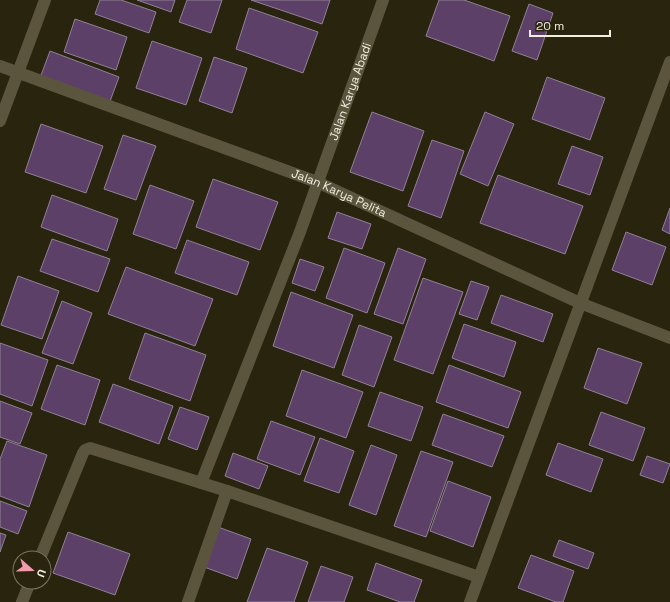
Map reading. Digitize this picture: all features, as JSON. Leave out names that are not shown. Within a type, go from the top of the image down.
[{"type":"street","points":[[0,121],[45,0]]},
{"type":"street","name":"Jalan Karya Abadi","points":[[201,483],[300,232],[383,0]]},
{"type":"street","points":[[470,602],[670,62]]},
{"type":"street","name":"Jalan Karya Pelita","points":[[0,66],[317,182],[580,304],[670,338]]},
{"type":"street","points":[[43,550],[83,453],[87,449],[92,449],[227,491],[479,576]]},
{"type":"street","points":[[188,602],[227,491]]},
{"type":"street","points":[[22,602],[27,590]]},
{"type":"building","points":[[100,0],[121,0],[156,12],[149,33],[95,14]]},
{"type":"building","points":[[137,0],[175,0],[171,12]]},
{"type":"building","points":[[187,0],[222,0],[211,33],[179,22]]},
{"type":"building","points":[[251,0],[330,0],[322,24]]},
{"type":"building","points":[[439,0],[464,0],[510,16],[494,61],[426,36]]},
{"type":"building","points":[[529,4],[553,13],[537,60],[512,51]]},
{"type":"building","points":[[249,8],[318,32],[303,73],[236,49]]},
{"type":"building","points":[[75,19],[127,37],[116,70],[64,52]]},
{"type":"building","points":[[152,41],[202,58],[186,105],[136,88]]},
{"type":"building","points":[[50,51],[119,77],[109,104],[40,78]]},
{"type":"building","points":[[214,57],[247,68],[232,113],[199,101]]},
{"type":"building","points":[[547,77],[605,98],[590,140],[532,119]]},
{"type":"building","points":[[372,112],[424,131],[403,191],[350,172]]},
{"type":"building","points":[[485,112],[514,124],[488,186],[460,174]]},
{"type":"building","points":[[41,124],[103,146],[86,193],[25,172]]},
{"type":"building","points":[[123,135],[156,146],[136,200],[104,189]]},
{"type":"building","points":[[432,140],[464,151],[441,218],[408,206]]},
{"type":"building","points":[[572,146],[603,157],[590,195],[558,184]]},
{"type":"building","points":[[498,175],[583,206],[565,254],[480,223]]},
{"type":"building","points":[[213,179],[278,202],[260,250],[196,227]]},
{"type":"building","points":[[150,185],[194,201],[176,249],[133,234]]},
{"type":"building","points":[[52,195],[118,219],[107,251],[41,227]]},
{"type":"building","points":[[670,208],[670,234],[662,230]]},
{"type":"building","points":[[337,212],[371,224],[362,249],[328,238]]},
{"type":"building","points":[[626,232],[666,247],[652,285],[612,270]]},
{"type":"building","points":[[52,239],[110,259],[98,292],[40,271]]},
{"type":"building","points":[[187,240],[249,262],[237,295],[175,273]]},
{"type":"building","points":[[344,248],[385,263],[367,313],[326,298]]},
{"type":"building","points":[[398,248],[426,259],[403,324],[374,314]]},
{"type":"building","points":[[300,259],[324,267],[315,291],[292,283]]},
{"type":"building","points":[[126,267],[213,299],[195,346],[108,314]]},
{"type":"building","points":[[18,276],[59,291],[42,339],[1,325]]},
{"type":"building","points":[[423,278],[463,292],[433,374],[394,360]]},
{"type":"building","points":[[471,281],[489,287],[477,320],[459,314]]},
{"type":"building","points":[[291,292],[353,315],[334,368],[273,346]]},
{"type":"building","points":[[501,295],[553,314],[543,342],[491,323]]},
{"type":"building","points":[[62,301],[92,313],[73,364],[42,353]]},
{"type":"building","points":[[464,324],[516,342],[504,377],[452,358]]},
{"type":"building","points":[[359,325],[392,337],[374,387],[342,375]]},
{"type":"building","points":[[145,333],[206,355],[190,401],[129,379]]},
{"type":"building","points":[[0,343],[48,360],[32,406],[0,394]]},
{"type":"building","points":[[598,348],[642,363],[627,404],[584,388]]},
{"type":"building","points":[[57,365],[100,380],[85,425],[41,409]]},
{"type":"building","points":[[449,365],[521,392],[508,428],[436,402]]},
{"type":"building","points":[[302,370],[363,392],[346,438],[286,416]]},
{"type":"building","points":[[113,384],[173,406],[159,444],[99,422]]},
{"type":"building","points":[[380,392],[423,407],[411,441],[368,426]]},
{"type":"building","points":[[0,401],[32,413],[20,444],[0,437]]},
{"type":"building","points":[[180,407],[209,417],[197,450],[168,439]]},
{"type":"building","points":[[601,412],[645,428],[633,461],[589,445]]},
{"type":"building","points":[[443,414],[504,436],[492,467],[432,445]]},
{"type":"building","points":[[271,421],[315,437],[300,475],[257,459]]},
{"type":"building","points":[[320,438],[354,451],[339,493],[304,481]]},
{"type":"building","points":[[7,441],[47,455],[29,507],[0,496],[0,459]]},
{"type":"building","points":[[558,443],[603,459],[591,492],[546,475]]},
{"type":"building","points":[[371,445],[397,455],[376,515],[349,505]]},
{"type":"building","points":[[421,451],[453,462],[426,537],[394,526]]},
{"type":"building","points":[[233,453],[268,466],[259,489],[225,476]]},
{"type":"building","points":[[647,456],[670,464],[663,483],[640,475]]},
{"type":"building","points":[[448,481],[491,497],[473,547],[430,531]]},
{"type":"building","points":[[0,501],[27,511],[18,534],[0,527]]},
{"type":"building","points":[[218,527],[251,539],[237,579],[204,567]]},
{"type":"building","points":[[68,532],[130,554],[115,595],[53,573]]},
{"type":"building","points":[[0,533],[6,535],[0,552]]},
{"type":"building","points":[[559,540],[594,553],[588,569],[553,556]]},
{"type":"building","points":[[267,548],[308,562],[294,602],[247,602]]},
{"type":"building","points":[[531,555],[574,571],[563,602],[556,602],[518,588]]},
{"type":"building","points":[[376,563],[422,580],[414,602],[400,602],[367,590]]},
{"type":"building","points":[[321,566],[353,577],[344,602],[308,602]]}]
